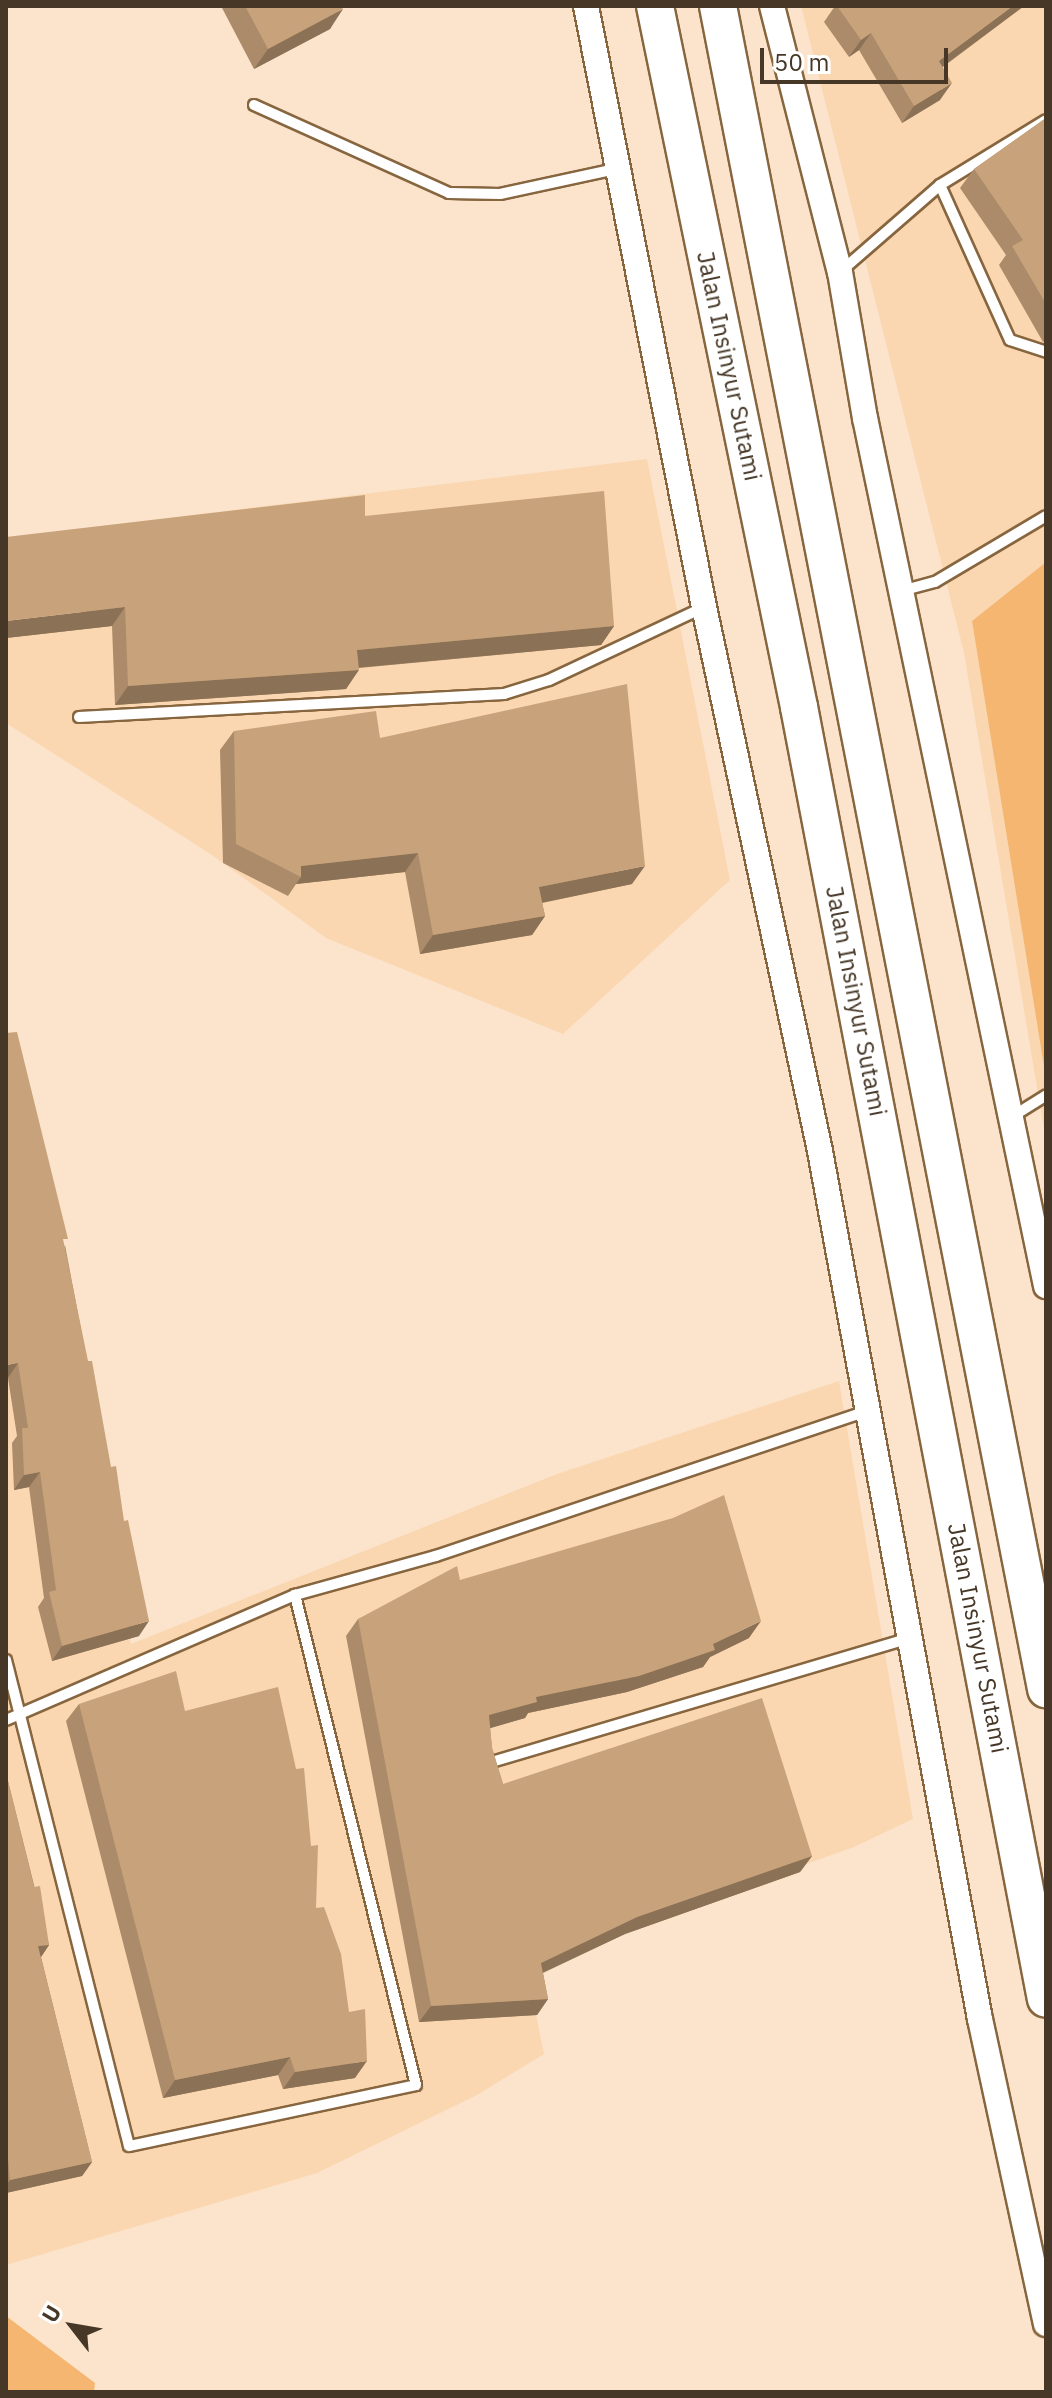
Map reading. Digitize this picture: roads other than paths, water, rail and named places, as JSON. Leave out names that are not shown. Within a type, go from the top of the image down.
[{"type":"highway","name":"Jalan Insinyur Sutami","points":[[655,6],[799,707],[1046,1999]]},
{"type":"highway","points":[[718,6],[1046,1689]]},
{"type":"street","points":[[586,6],[622,167],[704,607],[820,1151],[980,2019],[1046,2324]]},
{"type":"street","points":[[772,6],[840,272],[1008,1119],[1046,1286]]},
{"type":"lane","points":[[254,105],[449,193],[500,194],[622,167]]},
{"type":"lane","points":[[840,272],[940,185],[1046,120]]},
{"type":"lane","points":[[940,185],[1010,340],[1046,352]]},
{"type":"lane","points":[[901,591],[935,582],[1046,516]]},
{"type":"lane","points":[[79,717],[504,694],[549,680],[704,607]]},
{"type":"lane","points":[[1008,1119],[1046,1095]]},
{"type":"lane","points":[[6,1720],[295,1595],[436,1556],[868,1411]]},
{"type":"lane","points":[[6,1660],[129,2146],[416,2085],[295,1595]]},
{"type":"lane","points":[[488,1763],[909,1638]]}]
